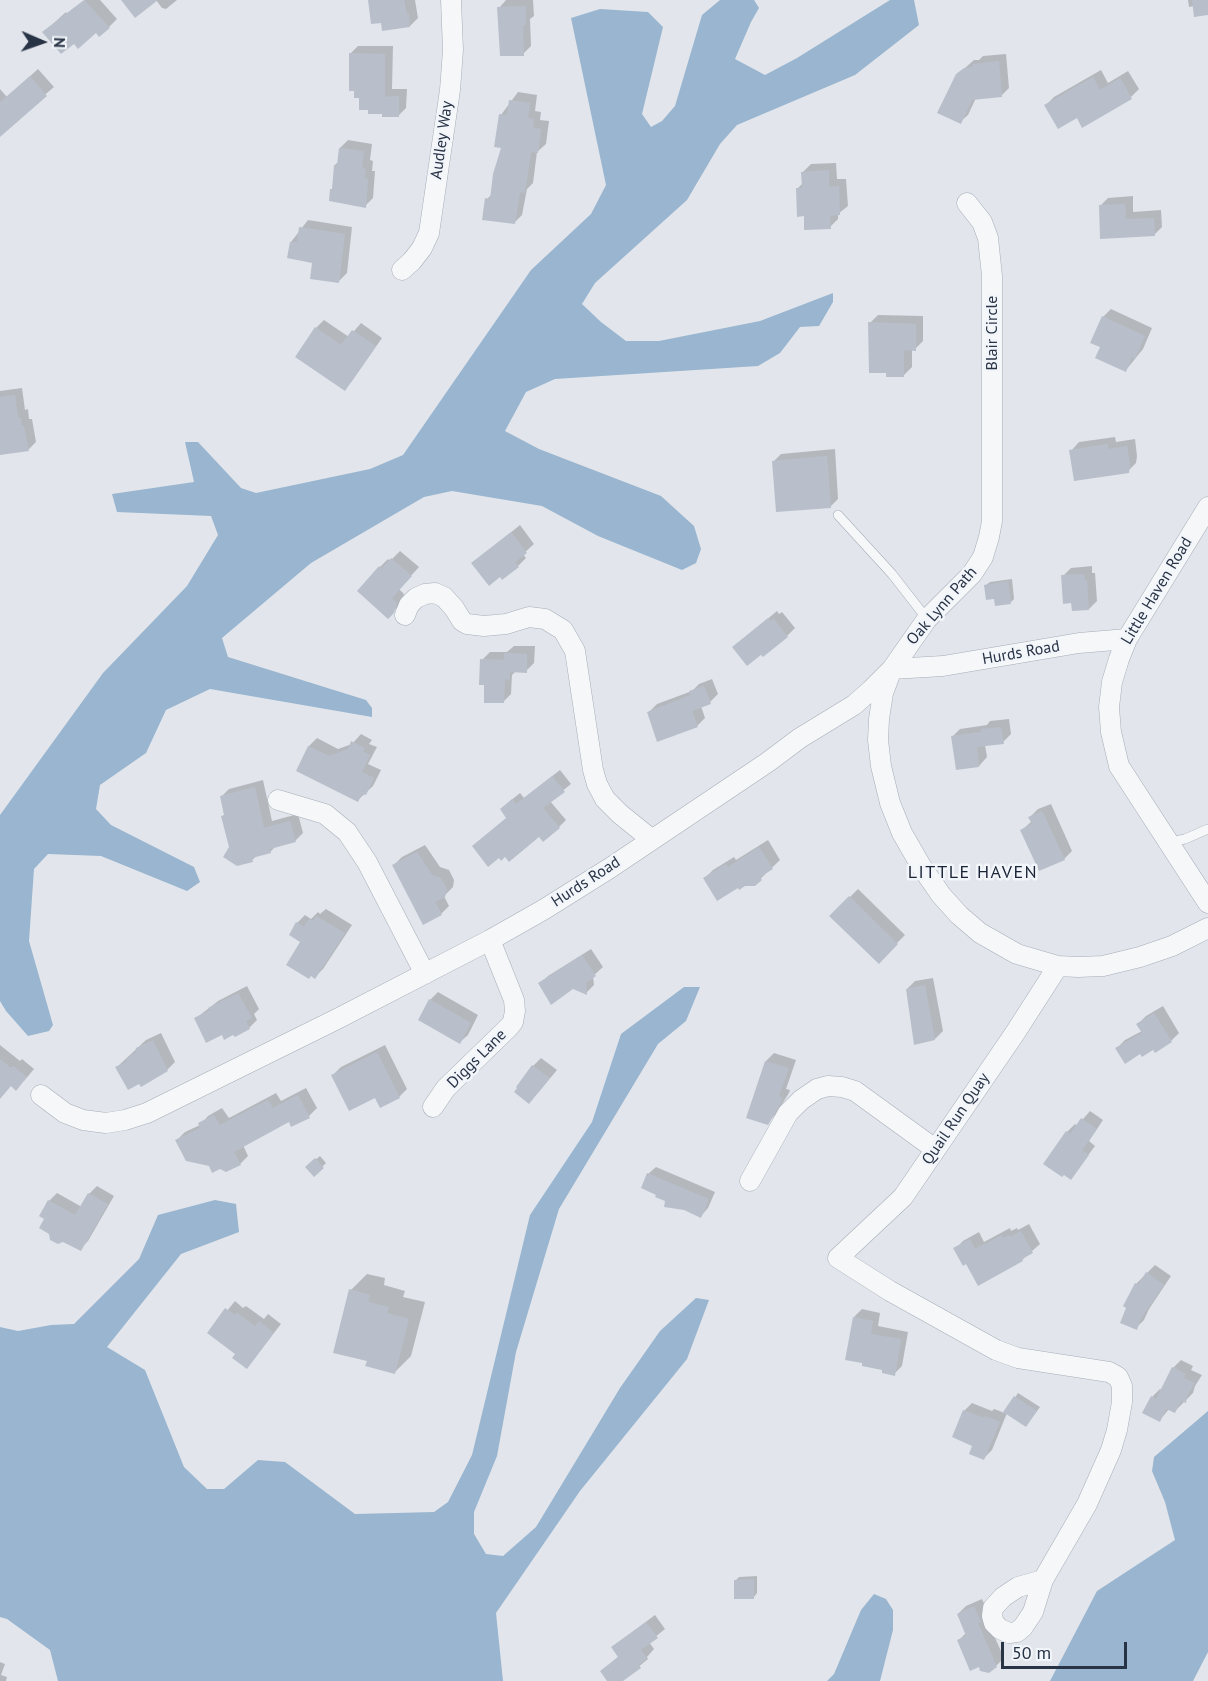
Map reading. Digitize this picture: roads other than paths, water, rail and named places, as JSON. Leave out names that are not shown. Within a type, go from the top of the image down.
[{"type":"street","name":"Audley Way","points":[[402,270],[422,248],[429,233],[450,90],[453,50],[451,0]]},
{"type":"street","name":"Blair Circle","points":[[967,203],[982,222],[988,238],[992,276],[992,470]]},
{"type":"street","name":"Oak Lynn Path","points":[[992,470],[992,521],[983,557],[972,574],[927,619],[892,669],[883,693],[878,740],[881,766],[890,803],[906,841],[941,895],[980,933],[1017,954],[1058,966],[1102,966],[1140,957],[1172,946],[1208,928]]},
{"type":"street","name":"Little Haven Road","points":[[1208,507],[1127,639],[1112,682],[1109,707],[1111,732],[1119,766],[1208,903]]},
{"type":"street","points":[[405,615],[409,605],[416,598],[435,593],[444,597],[462,621],[467,624],[484,626],[506,624],[529,617],[544,619],[563,630],[575,651],[597,784],[606,799],[620,814],[651,839]]},
{"type":"street","name":"Hurds Road","points":[[41,1095],[65,1113],[83,1120],[106,1122],[125,1120],[157,1108],[425,974],[553,904],[768,762],[800,738],[854,705],[892,669],[943,666],[1079,643],[1127,639]]},
{"type":"street","points":[[278,800],[325,814],[347,832],[367,862],[425,974]]},
{"type":"street","name":"Diggs Lane","points":[[432,1107],[446,1088],[513,1022],[514,1000],[490,940]]},
{"type":"street","name":"Quail Run Quay","points":[[1043,1580],[1087,1504],[1111,1450],[1122,1402],[1122,1386],[1118,1377],[1109,1372],[1018,1358],[996,1350],[890,1291],[838,1258],[903,1197],[1058,966]]},
{"type":"street","points":[[750,1181],[788,1113],[817,1089],[828,1086],[842,1086],[855,1091],[935,1149]]},
{"type":"lane","points":[[838,515],[892,574],[927,619]]},
{"type":"lane","points":[[1169,842],[1185,839],[1208,829]]},
{"type":"water","points":[[720,0],[754,0],[759,8],[735,59],[765,75],[797,58],[890,0],[914,0],[919,25],[855,75],[737,125],[720,144],[687,200],[595,283],[582,304],[626,341],[659,341],[760,321],[833,293],[833,302],[819,326],[800,327],[780,353],[758,366],[555,379],[526,392],[505,431],[539,449],[661,496],[694,526],[701,549],[696,563],[682,570],[598,536],[542,506],[452,491],[424,497],[311,563],[222,638],[228,657],[366,700],[372,708],[372,717],[210,689],[166,710],[146,753],[100,785],[96,809],[111,825],[194,867],[200,882],[187,891],[101,856],[48,854],[34,869],[29,941],[53,1025],[49,1031],[28,1036],[0,1001],[0,815],[103,673],[187,586],[218,535],[211,516],[117,512],[112,494],[194,482],[185,442],[198,442],[241,488],[256,493],[370,469],[403,455],[531,270],[591,214],[606,185],[571,18],[600,9],[648,12],[663,27],[642,114],[651,127],[662,121],[675,106],[702,15]]},
{"type":"water","points":[[684,987],[700,987],[686,1021],[658,1044],[559,1209],[516,1352],[497,1456],[474,1512],[474,1534],[486,1554],[503,1556],[536,1527],[620,1388],[660,1331],[696,1298],[709,1300],[687,1359],[580,1491],[496,1613],[503,1681],[58,1681],[50,1650],[7,1619],[0,1617],[0,1327],[18,1331],[51,1325],[74,1324],[139,1259],[158,1215],[215,1200],[236,1204],[239,1232],[181,1254],[107,1347],[145,1370],[184,1467],[207,1489],[224,1489],[258,1460],[285,1462],[355,1514],[434,1512],[448,1502],[472,1455],[530,1215],[592,1122],[621,1034]]},
{"type":"water","points":[[1208,1411],[1208,1652],[1193,1681],[1050,1681],[1097,1591],[1175,1540],[1165,1502],[1152,1471],[1154,1457]]},
{"type":"water","points":[[874,1594],[886,1599],[893,1610],[893,1630],[880,1681],[827,1681],[834,1674],[861,1610]]},
{"type":"district","name":"LITTLE HAVEN","points":[[973,873]]}]
